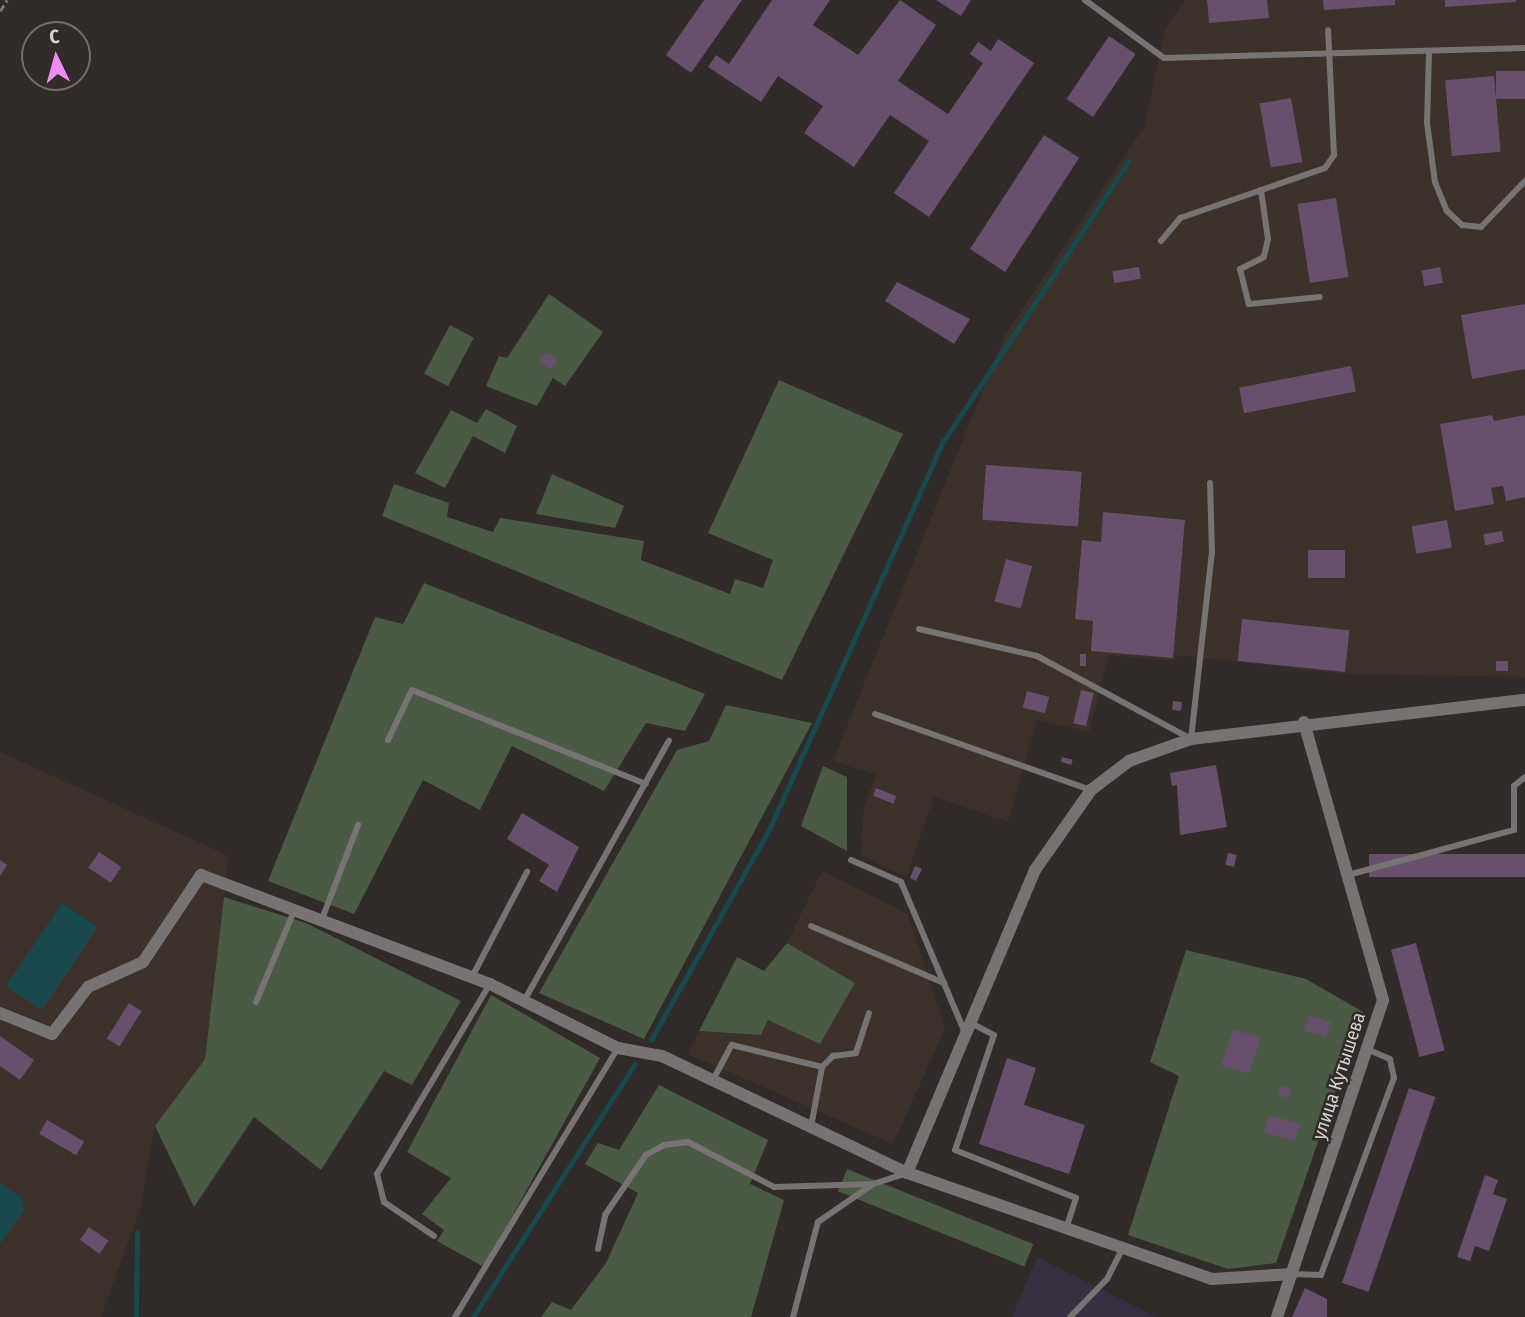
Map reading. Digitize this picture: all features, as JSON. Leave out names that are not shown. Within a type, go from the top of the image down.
[{"type":"street","points":[[907,1173],[1035,870],[1091,790],[1129,761],[1191,739],[1304,722],[1525,700]]},
{"type":"street","name":"улица Кутышева","points":[[1277,1317],[1371,1051],[1382,1000],[1304,722]]},
{"type":"street","points":[[0,1013],[52,1034],[88,987],[144,962],[201,874],[490,984],[618,1048],[662,1056],[907,1173],[1212,1279],[1292,1274]]},
{"type":"lane","points":[[1085,0],[1164,58],[1525,48]]},
{"type":"lane","points":[[1161,241],[1180,218],[1325,168],[1334,155],[1325,55],[1328,30]]},
{"type":"lane","points":[[1429,52],[1427,123],[1435,182],[1447,211],[1462,225],[1481,227],[1525,181]]},
{"type":"lane","points":[[1261,190],[1268,239],[1264,257],[1240,269],[1249,304],[1320,297]]},
{"type":"lane","points":[[919,629],[1037,656],[1191,739],[1212,553],[1210,483]]},
{"type":"lane","points":[[388,740],[412,690],[646,784]]},
{"type":"lane","points":[[875,714],[1091,790]]},
{"type":"lane","points":[[524,1001],[670,741]]},
{"type":"lane","points":[[1348,875],[1514,830],[1514,786],[1525,777]]},
{"type":"lane","points":[[322,919],[358,825]]},
{"type":"lane","points":[[851,860],[901,882],[944,983],[968,1029],[994,1035],[955,1150],[1076,1198],[1066,1229]]},
{"type":"lane","points":[[471,978],[527,872]]},
{"type":"lane","points":[[256,1002],[295,909]]},
{"type":"lane","points":[[811,926],[944,983]]},
{"type":"lane","points":[[433,1236],[384,1202],[377,1174],[490,984]]},
{"type":"lane","points":[[811,1127],[822,1067],[833,1056],[856,1053],[869,1013]]},
{"type":"lane","points":[[713,1080],[732,1045],[822,1067]]},
{"type":"lane","points":[[455,1317],[618,1048]]},
{"type":"lane","points":[[1292,1274],[1321,1275],[1394,1079],[1390,1059],[1371,1051]]},
{"type":"lane","points":[[598,1249],[605,1215],[646,1155],[664,1145],[688,1142],[774,1187],[873,1184],[907,1173]]},
{"type":"lane","points":[[793,1317],[818,1222],[873,1184]]},
{"type":"lane","points":[[1070,1317],[1107,1279],[1123,1248]]},
{"type":"path","points":[[0,11],[7,0]]},
{"type":"shaded area","points":[[1186,0],[1525,0],[1525,677],[1344,674],[1180,655],[1173,661],[1109,655],[1089,732],[1037,720],[1008,822],[934,797],[906,877],[861,856],[864,806],[876,775],[833,761],[1005,335],[1145,126],[1165,28]]},
{"type":"shaded area","points":[[0,752],[229,856],[205,1059],[155,1126],[140,1210],[101,1317],[0,1317]]},
{"type":"shaded area","points":[[822,871],[908,914],[945,1029],[893,1144],[688,1054],[699,1031],[761,1035],[768,1020],[820,1044],[855,983],[787,943]]},
{"type":"shaded area","points":[[1037,1257],[1156,1317],[1012,1317]]},
{"type":"green space","points":[[549,294],[603,332],[565,386],[553,378],[537,406],[486,386],[499,356],[507,358]]},
{"type":"green space","points":[[450,325],[474,338],[448,386],[424,374]]},
{"type":"green space","points":[[779,380],[903,434],[782,680],[382,516],[394,484],[449,503],[447,517],[493,532],[500,518],[644,541],[641,560],[730,594],[735,579],[763,588],[773,560],[708,533]]},
{"type":"green space","points":[[486,409],[517,426],[505,453],[473,436],[445,488],[415,473],[451,410],[477,423]]},
{"type":"green space","points":[[552,474],[624,506],[615,528],[536,514]]},
{"type":"green space","points":[[424,583],[705,694],[685,731],[646,723],[604,791],[512,746],[480,810],[423,780],[354,914],[268,881],[375,617],[403,624]]},
{"type":"green space","points":[[726,705],[812,723],[644,1039],[539,993],[677,750],[709,741]]},
{"type":"green space","points":[[823,766],[847,777],[847,851],[801,826]]},
{"type":"green space","points":[[224,897],[306,923],[461,1001],[412,1085],[384,1071],[321,1170],[254,1117],[194,1207],[155,1126],[205,1059]]},
{"type":"green space","points":[[787,943],[855,983],[820,1044],[768,1020],[761,1035],[699,1031],[737,957],[764,971]]},
{"type":"green space","points":[[1186,950],[1306,979],[1363,1012],[1276,1263],[1228,1269],[1128,1235],[1179,1076],[1150,1062]]},
{"type":"green space","points":[[491,995],[600,1058],[484,1267],[437,1241],[444,1230],[422,1214],[451,1178],[407,1152]]},
{"type":"green space","points":[[659,1085],[768,1140],[750,1184],[784,1200],[751,1317],[541,1317],[552,1302],[571,1310],[606,1263],[638,1193],[585,1164],[598,1143],[619,1150]]},
{"type":"green space","points":[[847,1169],[1033,1244],[1024,1267],[838,1191]]},
{"type":"water","points":[[62,903],[98,927],[42,1010],[6,986]]},
{"type":"water","points":[[0,1183],[22,1198],[24,1210],[0,1244]]},
{"type":"building","points":[[704,0],[742,0],[691,73],[666,55]]},
{"type":"building","points":[[772,0],[830,0],[813,25],[858,55],[900,0],[936,25],[898,81],[948,114],[983,63],[970,54],[978,42],[991,51],[998,39],[1034,63],[929,217],[894,193],[929,141],[890,115],[854,167],[804,133],[823,106],[778,76],[761,102],[708,67],[716,55],[729,64]]},
{"type":"building","points":[[936,0],[971,0],[961,16]]},
{"type":"building","points":[[1207,0],[1267,0],[1269,18],[1209,23]]},
{"type":"building","points":[[1323,0],[1395,0],[1395,5],[1324,10]]},
{"type":"building","points":[[1445,0],[1516,0],[1516,2],[1445,7]]},
{"type":"building","points":[[1109,36],[1136,54],[1093,117],[1067,99]]},
{"type":"building","points":[[1496,71],[1525,71],[1525,99],[1496,99]]},
{"type":"building","points":[[1494,76],[1501,152],[1452,156],[1445,80]]},
{"type":"building","points":[[1291,98],[1302,162],[1271,168],[1259,104]]},
{"type":"building","points":[[1044,135],[1079,158],[1005,272],[970,249]]},
{"type":"building","points":[[1336,198],[1349,277],[1310,283],[1297,204]]},
{"type":"building","points":[[1139,267],[1141,279],[1114,283],[1112,271]]},
{"type":"building","points":[[1440,267],[1443,283],[1424,286],[1421,271]]},
{"type":"building","points":[[897,282],[970,319],[954,344],[885,301]]},
{"type":"building","points":[[1525,304],[1525,369],[1472,379],[1461,315]]},
{"type":"building","points":[[546,352],[558,360],[551,370],[539,362]]},
{"type":"building","points":[[1351,366],[1356,392],[1244,413],[1239,388]]},
{"type":"building","points":[[1492,415],[1494,421],[1525,415],[1525,497],[1506,501],[1503,486],[1491,488],[1494,504],[1455,511],[1440,424]]},
{"type":"building","points":[[986,465],[1082,472],[1078,527],[982,520]]},
{"type":"building","points":[[1103,512],[1185,520],[1173,658],[1091,651],[1093,621],[1075,619],[1082,540],[1101,542]]},
{"type":"building","points":[[1447,520],[1452,548],[1416,554],[1412,526]]},
{"type":"building","points":[[1502,531],[1504,542],[1485,545],[1483,534]]},
{"type":"building","points":[[1308,550],[1345,550],[1345,578],[1308,578]]},
{"type":"building","points":[[1006,559],[1032,566],[1021,608],[995,602]]},
{"type":"building","points":[[1242,619],[1349,630],[1345,672],[1238,661]]},
{"type":"building","points":[[1080,654],[1086,654],[1086,666],[1080,666]]},
{"type":"building","points":[[1496,661],[1508,661],[1508,671],[1496,671]]},
{"type":"building","points":[[1081,690],[1094,693],[1086,726],[1073,723]]},
{"type":"building","points":[[1027,691],[1049,697],[1045,713],[1023,707]]},
{"type":"building","points":[[1173,701],[1182,702],[1181,711],[1172,710]]},
{"type":"building","points":[[1062,757],[1073,760],[1071,765],[1061,762]]},
{"type":"building","points":[[1216,765],[1227,827],[1180,835],[1177,785],[1172,786],[1170,773]]},
{"type":"building","points":[[876,788],[896,796],[893,804],[873,795]]},
{"type":"building","points":[[522,813],[579,847],[557,892],[539,881],[549,865],[507,839]]},
{"type":"building","points":[[99,852],[121,867],[111,883],[88,868]]},
{"type":"building","points":[[1228,853],[1237,855],[1234,867],[1225,865]]},
{"type":"building","points":[[1369,854],[1525,854],[1525,877],[1369,877]]},
{"type":"building","points":[[0,860],[7,865],[0,876]]},
{"type":"building","points":[[915,866],[922,869],[916,881],[910,878]]},
{"type":"building","points":[[1416,943],[1445,1050],[1420,1057],[1391,950]]},
{"type":"building","points":[[129,1003],[142,1011],[119,1047],[107,1039]]},
{"type":"building","points":[[1309,1015],[1331,1022],[1326,1037],[1304,1030]]},
{"type":"building","points":[[1233,1029],[1261,1038],[1249,1074],[1221,1065]]},
{"type":"building","points":[[0,1036],[34,1060],[20,1080],[0,1066]]},
{"type":"building","points":[[1007,1058],[1036,1068],[1024,1105],[1085,1125],[1069,1174],[979,1144]]},
{"type":"building","points":[[1279,1086],[1291,1088],[1289,1098],[1277,1096]]},
{"type":"building","points":[[1409,1088],[1435,1097],[1368,1292],[1342,1283]]},
{"type":"building","points":[[1269,1115],[1300,1124],[1295,1141],[1264,1132]]},
{"type":"building","points":[[47,1120],[84,1142],[76,1155],[39,1134]]},
{"type":"building","points":[[1485,1175],[1498,1180],[1493,1194],[1507,1199],[1489,1251],[1475,1246],[1470,1261],[1457,1257]]},
{"type":"building","points":[[89,1227],[109,1241],[99,1254],[80,1240]]},
{"type":"building","points":[[1305,1288],[1327,1299],[1327,1317],[1292,1317]]},
{"type":"waterway","points":[[651,1040],[770,828],[943,442],[1129,161]]},
{"type":"waterway","points":[[473,1317],[635,1064]]},
{"type":"waterway","points":[[136,1317],[137,1233]]}]
